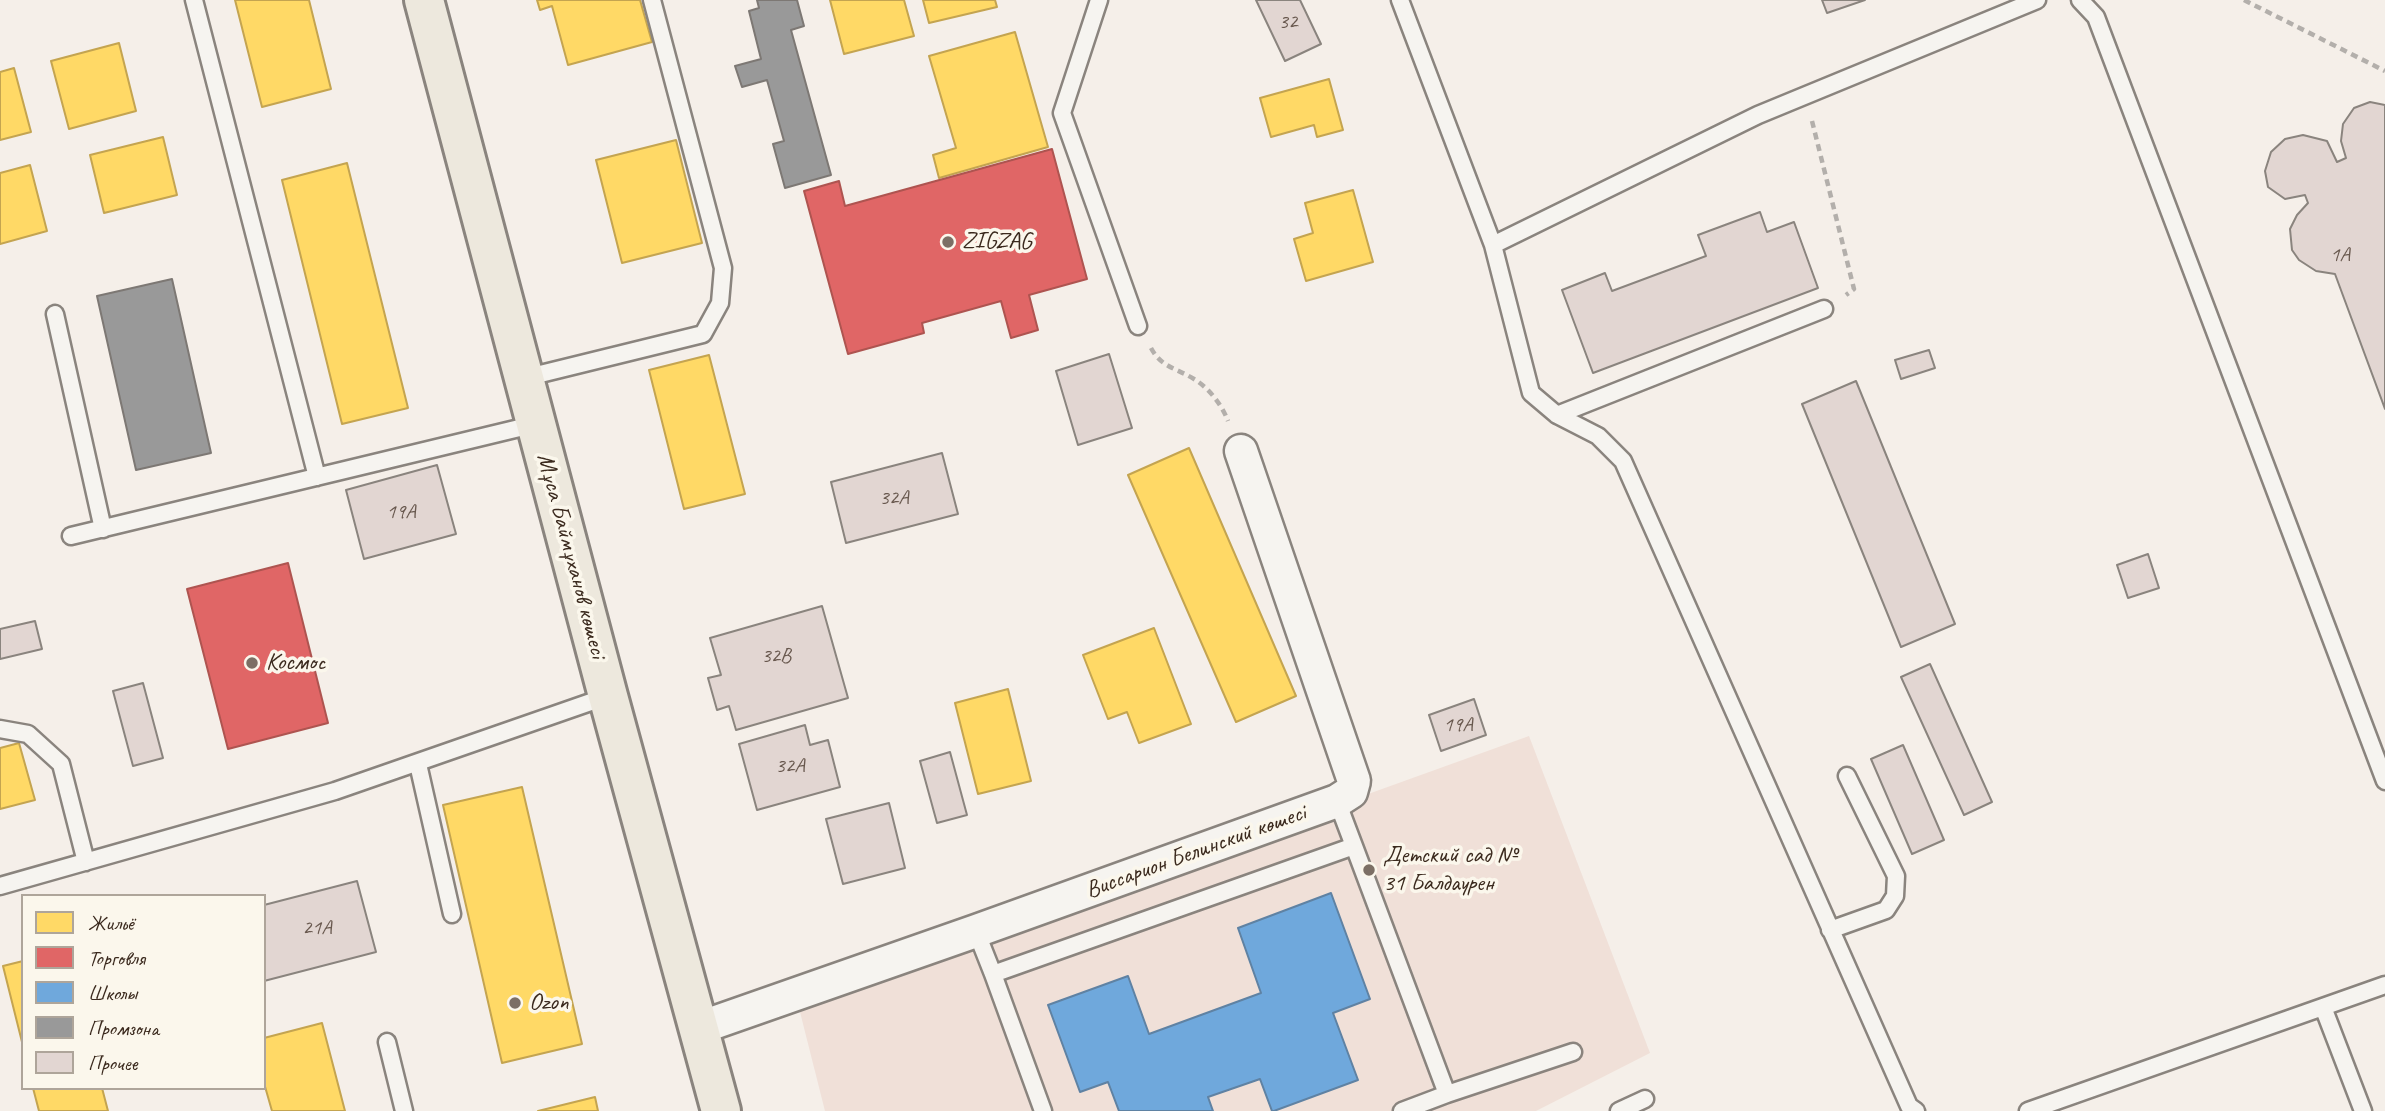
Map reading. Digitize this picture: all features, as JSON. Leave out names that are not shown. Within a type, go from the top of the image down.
[{"type":"main road","name":"Мұса Баймұханов көшесі","points":[[424,0],[721,1111]]},
{"type":"street","name":"Виссарион Белинский көшесі","points":[[699,1028],[1337,801],[1351,792],[1354,781],[1241,451]]},
{"type":"lane","points":[[194,0],[317,477]]},
{"type":"lane","points":[[524,378],[703,334],[720,303],[723,268],[652,0]]},
{"type":"lane","points":[[1099,0],[1062,113],[1138,326]]},
{"type":"lane","points":[[1400,0],[1493,245],[1531,393],[1557,415],[1598,436],[1623,461],[1909,1106],[1916,1111]]},
{"type":"lane","points":[[1493,245],[1758,115],[2037,0]]},
{"type":"lane","points":[[2080,0],[2096,17],[2385,781]]},
{"type":"lane","points":[[1557,415],[1824,309]]},
{"type":"lane","points":[[55,314],[103,529]]},
{"type":"lane","points":[[71,537],[536,424]]},
{"type":"lane","points":[[0,886],[335,791],[608,696]]},
{"type":"lane","points":[[0,729],[27,734],[61,764],[86,862]]},
{"type":"lane","points":[[418,764],[453,914]]},
{"type":"lane","points":[[1830,930],[1886,910],[1895,896],[1896,876],[1847,776]]},
{"type":"lane","points":[[1337,801],[1447,1094]]},
{"type":"lane","points":[[993,974],[1354,846]]},
{"type":"lane","points":[[976,931],[1043,1111]]},
{"type":"lane","points":[[2028,1111],[2385,985]]},
{"type":"lane","points":[[2323,1007],[2362,1111]]},
{"type":"lane","points":[[387,1042],[404,1111]]},
{"type":"lane","points":[[1402,1111],[1573,1052]]},
{"type":"lane","points":[[1619,1111],[1645,1099]]},
{"type":"path","points":[[2244,0],[2385,71]]},
{"type":"path","points":[[1806,95],[1854,289],[1824,309]]},
{"type":"path","points":[[1138,326],[1158,360],[1197,380],[1223,406],[1241,451]]},
{"type":"shaded area","name":"Детский сад № 31 Балдаурен","points":[[1529,736],[1650,1053],[1536,1111],[825,1111],[797,1000]]},
{"type":"building: Жильё","points":[[235,0],[309,0],[331,89],[262,107]]},
{"type":"building: Жильё","points":[[537,0],[640,0],[652,42],[568,65],[552,6],[540,10]]},
{"type":"building: Жильё","points":[[830,0],[904,0],[914,36],[844,54]]},
{"type":"building: Жильё","points":[[923,0],[995,0],[997,7],[929,23]]},
{"type":"building: Жильё","points":[[1015,32],[1048,147],[939,178],[933,155],[956,148],[929,56]]},
{"type":"building: Жильё","points":[[119,43],[136,111],[69,129],[51,61]]},
{"type":"building: Жильё","points":[[14,68],[31,132],[0,140],[0,72]]},
{"type":"building: Жильё","points":[[1329,79],[1343,130],[1317,137],[1314,125],[1271,137],[1260,98]]},
{"type":"building: Жильё","points":[[163,137],[177,195],[104,213],[90,155]]},
{"type":"building: Жильё","points":[[676,140],[702,243],[622,263],[596,160]]},
{"type":"building: Жильё","points":[[347,163],[408,408],[342,424],[282,180]]},
{"type":"building: Жильё","points":[[30,165],[47,231],[0,244],[0,173]]},
{"type":"building: Жильё","points":[[1353,190],[1373,262],[1306,281],[1294,239],[1313,233],[1305,203]]},
{"type":"building: Жильё","points":[[709,355],[745,494],[684,509],[649,370]]},
{"type":"building: Жильё","points":[[1189,448],[1296,696],[1236,722],[1128,475]]},
{"type":"building: Жильё","points":[[1154,628],[1191,724],[1139,743],[1127,712],[1108,719],[1083,655]]},
{"type":"building: Жильё","points":[[1008,689],[1031,781],[978,794],[955,703]]},
{"type":"building: Жильё","points":[[19,743],[35,800],[0,809],[0,748]]},
{"type":"building: Жильё","points":[[522,787],[582,1044],[502,1063],[443,805]]},
{"type":"building: Жильё","points":[[21,962],[21,1038],[3,966]]},
{"type":"building: Жильё","points":[[322,1023],[345,1111],[272,1111],[266,1090],[266,1037]]},
{"type":"building: Жильё","points":[[34,1090],[103,1090],[108,1111],[39,1111]]},
{"type":"building: Жильё","points":[[595,1097],[598,1111],[538,1111]]},
{"type":"building: Торговля","name":"ZIGZAG","points":[[1052,149],[1087,279],[1029,295],[1038,330],[1011,338],[1001,301],[922,323],[924,333],[848,354],[804,191],[839,181],[845,206]]},
{"type":"building: Торговля","points":[[288,563],[328,723],[228,749],[187,589]]},
{"type":"building: Школы","points":[[1331,893],[1370,999],[1333,1013],[1358,1080],[1274,1111],[1260,1079],[1208,1097],[1213,1111],[1119,1111],[1108,1082],[1080,1092],[1048,1005],[1128,976],[1149,1034],[1261,993],[1238,928]]},
{"type":"building: Промзона","points":[[757,0],[797,0],[804,26],[791,30],[831,175],[785,188],[773,144],[784,141],[767,80],[742,87],[735,66],[761,59],[749,11],[759,8]]},
{"type":"building: Промзона","points":[[172,279],[211,453],[136,470],[97,296]]},
{"type":"building: Прочее","points":[[1256,0],[1300,0],[1321,44],[1285,61]]},
{"type":"building: Прочее","points":[[1822,0],[1865,0],[1827,13]]},
{"type":"building: Прочее","points":[[2370,102],[2385,105],[2385,409],[2335,274],[2316,271],[2299,260],[2292,250],[2290,229],[2297,215],[2308,203],[2305,195],[2285,199],[2268,187],[2265,171],[2271,152],[2285,139],[2303,135],[2327,141],[2337,162],[2346,158],[2341,141],[2343,124],[2354,108]]},
{"type":"building: Прочее","points":[[1760,212],[1767,232],[1794,222],[1818,288],[1593,373],[1562,290],[1605,273],[1612,291],[1706,256],[1698,235]]},
{"type":"building: Прочее","points":[[1929,350],[1935,368],[1901,379],[1895,360]]},
{"type":"building: Прочее","points":[[1109,354],[1132,428],[1078,445],[1056,371]]},
{"type":"building: Прочее","points":[[1856,381],[1955,624],[1901,647],[1802,404]]},
{"type":"building: Прочее","points":[[942,453],[958,514],[846,543],[831,482]]},
{"type":"building: Прочее","points":[[437,465],[456,534],[364,559],[346,490]]},
{"type":"building: Прочее","points":[[2148,554],[2159,588],[2128,598],[2117,565]]},
{"type":"building: Прочее","points":[[822,606],[848,698],[736,730],[729,706],[717,710],[708,678],[721,675],[710,638]]},
{"type":"building: Прочее","points":[[35,621],[42,649],[0,659],[0,629]]},
{"type":"building: Прочее","points":[[1930,664],[1992,802],[1964,815],[1901,677]]},
{"type":"building: Прочее","points":[[143,683],[163,758],[133,766],[113,691]]},
{"type":"building: Прочее","points":[[1474,699],[1486,735],[1441,751],[1429,715]]},
{"type":"building: Прочее","points":[[805,725],[810,745],[828,740],[840,787],[757,810],[739,744]]},
{"type":"building: Прочее","points":[[1903,745],[1944,840],[1912,854],[1871,759]]},
{"type":"building: Прочее","points":[[950,752],[967,815],[937,823],[920,761]]},
{"type":"building: Прочее","points":[[889,803],[905,868],[843,884],[826,819]]},
{"type":"building: Прочее","points":[[357,881],[376,952],[266,980],[266,904]]},
{"type":"place","name":"ZIGZAG","points":[[948,242]]},
{"type":"place","name":"Космос","points":[[252,663]]},
{"type":"place","name":"Детский сад № 31 Балдаурен","points":[[1369,870]]},
{"type":"place","name":"Ozon","points":[[515,1003]]}]
